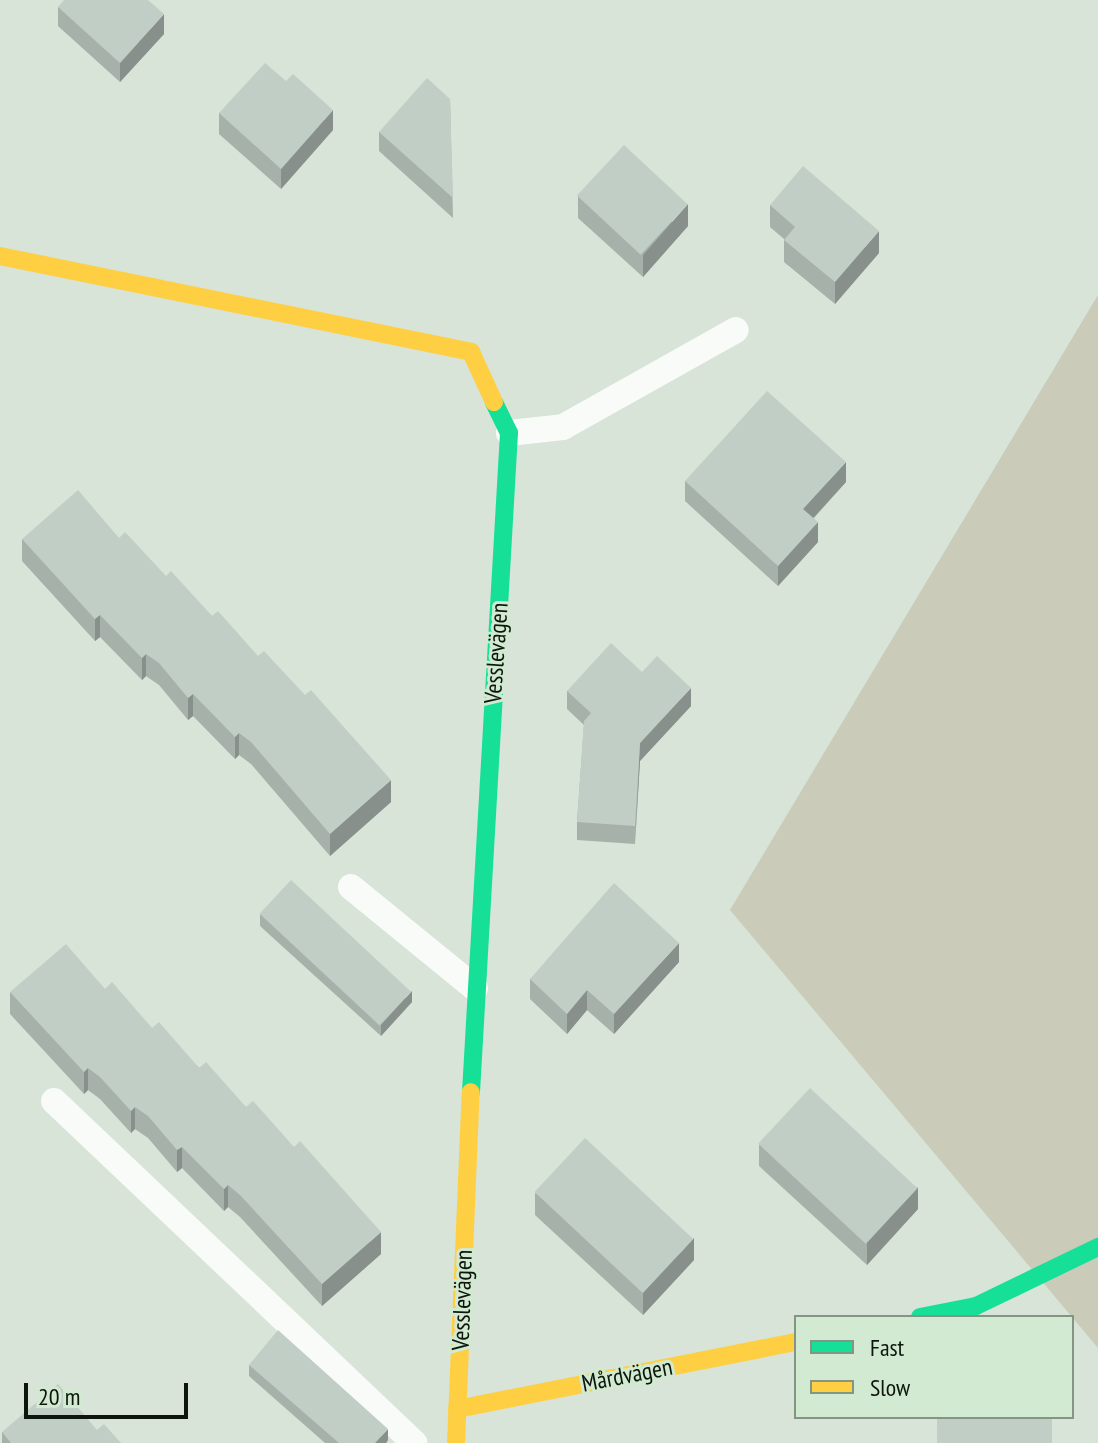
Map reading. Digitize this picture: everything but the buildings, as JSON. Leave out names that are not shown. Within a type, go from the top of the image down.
[{"type":"street","name":"Vesslevägen","points":[[0,256],[471,352],[509,433],[475,988],[456,1443]]},
{"type":"street","points":[[930,1315],[976,1306],[1098,1247]]},
{"type":"street","name":"Mårdvägen","points":[[457,1409],[794,1342]]},
{"type":"lane","points":[[509,433],[563,427],[736,330]]},
{"type":"lane","points":[[351,887],[475,988]]},
{"type":"lane","points":[[54,1101],[414,1443]]},
{"type":"green space","points":[[1098,295],[1098,1348],[1074,1319],[1074,1315],[1070,1315],[730,910]]},
{"type":"traffic: fast","points":[[471,1092],[509,433],[494,402]]},
{"type":"traffic: fast","points":[[930,1315],[976,1306],[1098,1247]]},
{"type":"traffic: slow","points":[[0,256],[471,352],[494,402]]},
{"type":"traffic: slow","points":[[456,1443],[471,1092]]},
{"type":"traffic: slow","points":[[457,1409],[794,1342]]}]
